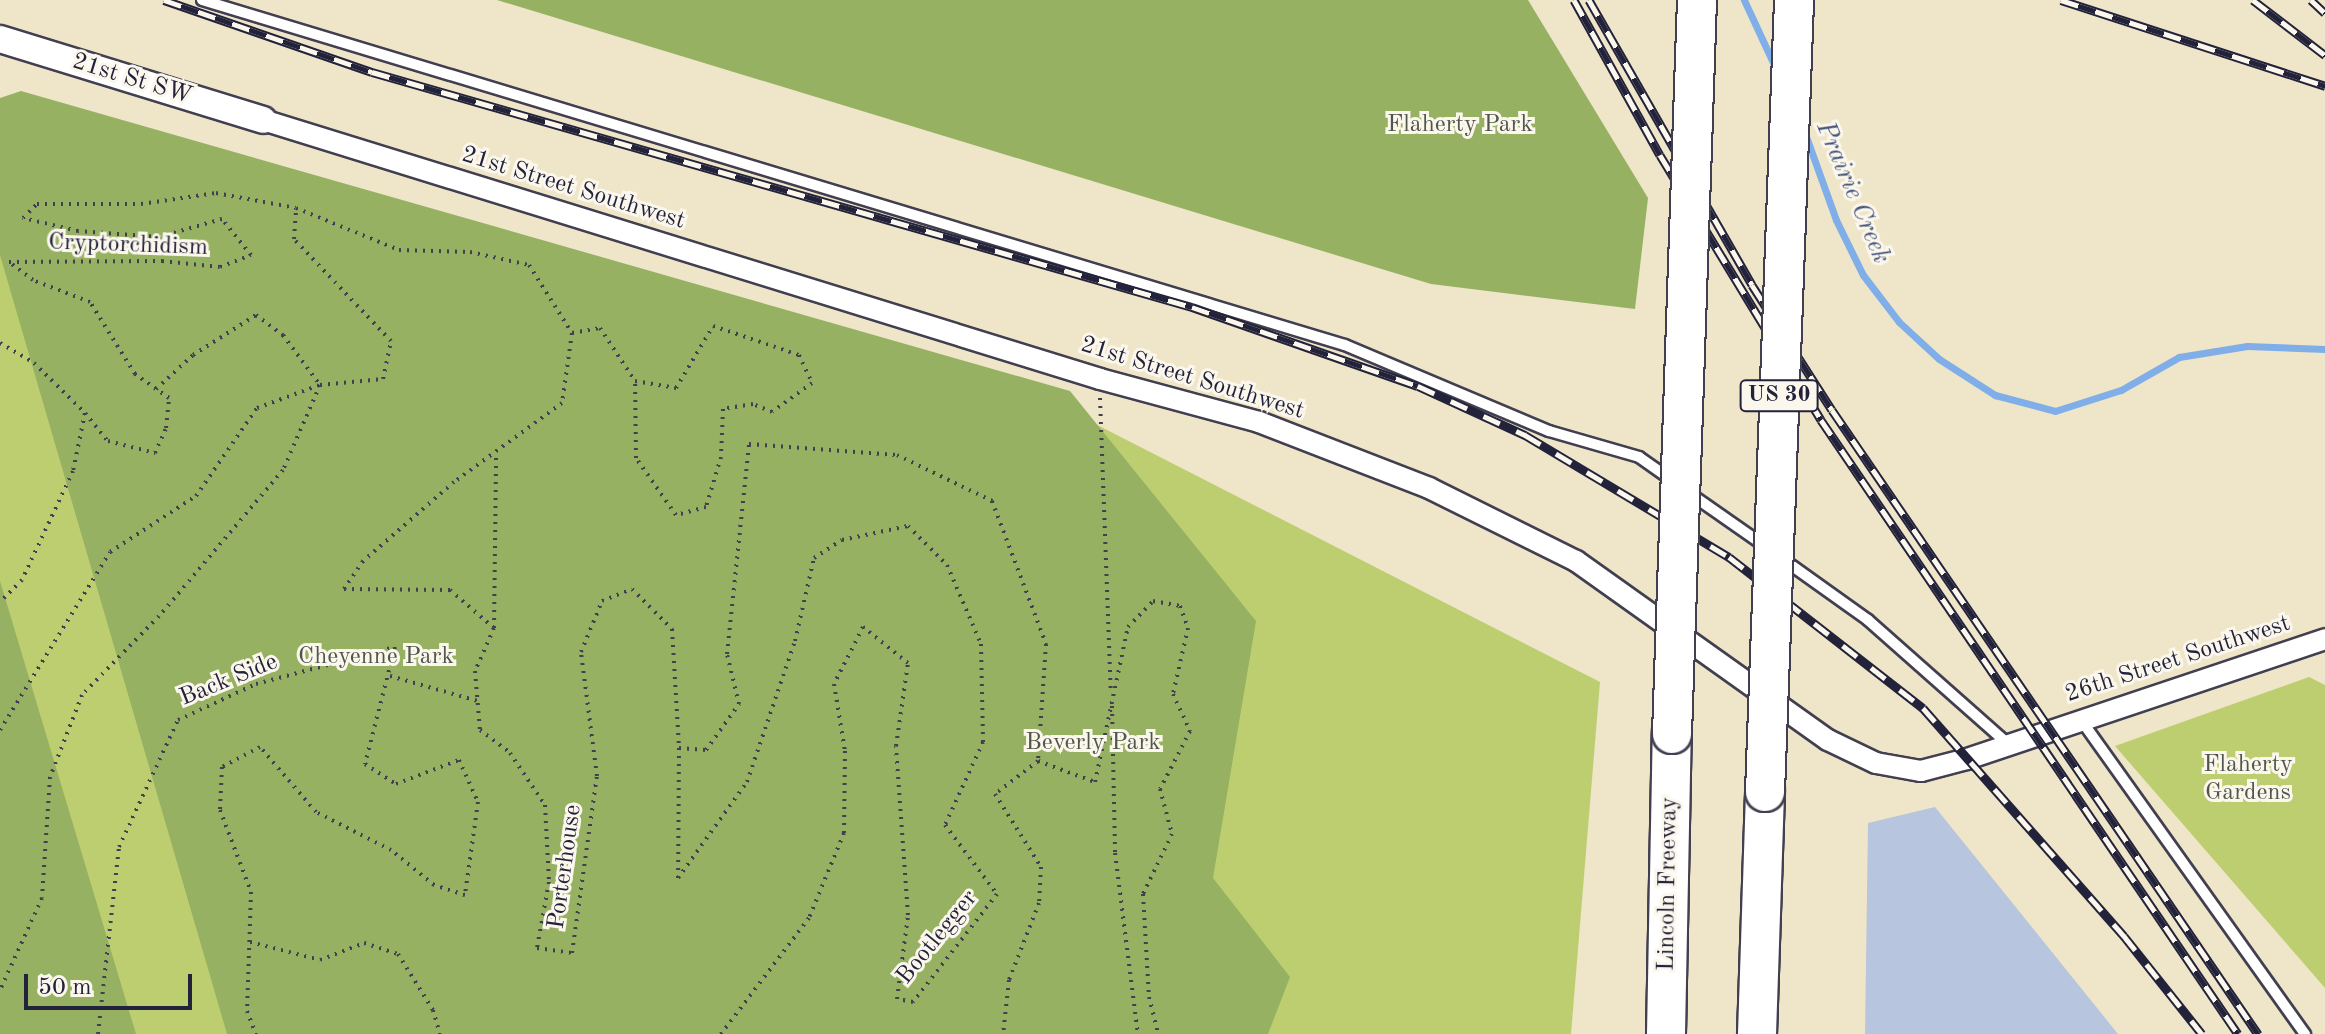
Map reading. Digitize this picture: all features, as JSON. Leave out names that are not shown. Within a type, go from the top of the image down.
[{"type":"highway","name":"Lincoln Freeway","points":[[1666,1034],[1672,734],[1697,0]]},
{"type":"highway","name":"US 30","points":[[1757,1034],[1794,0]]},
{"type":"street","name":"21st St SW","points":[[0,39],[263,120]]},
{"type":"street","name":"21st Street Southwest","points":[[263,120],[1100,379],[1259,422],[1429,488],[1576,561],[1828,740],[1876,763],[1921,771],[2047,730]]},
{"type":"street","name":"26th Street Southwest","points":[[2047,730],[2325,639]]},
{"type":"lane","points":[[202,0],[1178,292],[1345,345],[1549,431],[1639,457],[1868,620],[2008,744]]},
{"type":"lane","points":[[2080,719],[2305,1034]]},
{"type":"path","name":"Cryptorchidism","points":[[156,389],[135,374],[90,302],[33,280],[9,262],[162,261],[220,267],[251,255],[222,219],[159,237],[78,231],[23,218],[37,204],[141,204],[216,193],[296,208]]},
{"type":"path","points":[[0,730],[110,552],[196,496],[257,408],[320,385],[383,379],[391,341],[294,239],[296,208],[399,250],[470,252],[529,265],[572,333],[562,403],[363,561],[344,589],[450,590],[494,628]]},
{"type":"path","points":[[0,343],[34,363],[85,413],[108,441],[155,453],[166,428],[169,398],[156,389],[193,355],[256,315],[283,335],[320,385]]},
{"type":"path","points":[[572,333],[600,328],[635,381],[636,458],[676,515],[706,507],[721,457],[723,409],[753,404],[772,412],[812,383],[799,355],[713,326],[676,388],[635,381]]},
{"type":"path","points":[[1100,379],[1115,853],[1138,1034]]},
{"type":"path","points":[[0,990],[42,898],[50,777],[82,695],[159,616],[283,470],[320,385]]},
{"type":"path","points":[[0,602],[22,580],[73,471],[85,413]]},
{"type":"path","points":[[679,748],[706,750],[739,704],[727,654],[749,444],[897,455],[992,501],[1046,644],[1038,761],[995,794],[1041,867],[1039,903],[1009,980],[1003,1034]]},
{"type":"path","points":[[494,628],[496,454]]},
{"type":"path","name":"Bootlegger","points":[[679,748],[678,878],[747,782],[795,641],[814,558],[842,540],[908,526],[947,565],[981,644],[983,742],[945,825],[997,894],[913,1002],[897,999],[908,915],[896,746],[908,663],[863,627],[834,684],[845,751],[844,833],[809,918],[721,1034]]},
{"type":"path","name":"Porterhouse","points":[[494,628],[475,671],[480,730],[510,753],[545,805],[549,882],[537,948],[572,953],[597,776],[581,652],[602,601],[632,589],[672,629],[679,748]]},
{"type":"path","points":[[1038,761],[1095,782],[1128,627],[1153,601],[1180,606],[1188,628],[1173,694],[1190,731],[1160,789],[1172,834],[1143,894],[1149,997],[1158,1034]]},
{"type":"path","name":"Back Side","points":[[98,1034],[119,847],[178,720],[256,684],[395,647],[365,764],[396,784],[459,760],[478,802],[465,895],[434,885],[391,850],[316,812],[260,747],[222,767],[221,781],[220,810],[251,892],[249,942]]},
{"type":"path","points":[[390,676],[478,701]]},
{"type":"path","points":[[256,1034],[247,1011],[249,942],[320,960],[364,943],[398,954],[433,1010],[440,1034]]},
{"type":"shaded area","points":[[1935,807],[2118,1034],[1865,1034],[1868,823]]},
{"type":"green space","name":"Flaherty Park","points":[[497,0],[1528,0],[1648,198],[1635,309],[1431,284]]},
{"type":"green space","name":"Cheyenne Park","points":[[21,91],[1070,391],[1256,621],[1213,878],[1290,977],[1268,1034],[227,1034],[0,255],[0,98]]},
{"type":"green space","name":"Beverly Park","points":[[0,110],[1066,409],[1600,682],[1571,1034],[0,1034]]},
{"type":"green space","points":[[0,581],[136,1034],[0,1034]]},
{"type":"green space","name":"Flaherty Gardens","points":[[2309,677],[2325,685],[2325,988],[2115,746]]},
{"type":"waterway","name":"Prairie Creek","points":[[1744,0],[1776,69]]},
{"type":"waterway","name":"Prairie Creek","points":[[1804,131],[1836,220],[1863,275],[1899,322],[1939,359],[1995,395],[2055,411],[2121,390],[2179,357],[2247,346],[2325,349]]},
{"type":"railway","points":[[164,0],[372,72],[1192,307],[1418,386],[1525,435],[1729,557],[1923,708],[2124,936],[2202,1034]]},
{"type":"railway","points":[[1574,0],[1660,155],[1821,420],[2238,1034]]},
{"type":"railway","points":[[1589,0],[1752,285],[1832,410],[2258,1034]]},
{"type":"railway","points":[[2061,0],[2325,86]]},
{"type":"railway","points":[[2253,0],[2325,55]]},
{"type":"railway","points":[[2311,0],[2325,13]]}]
